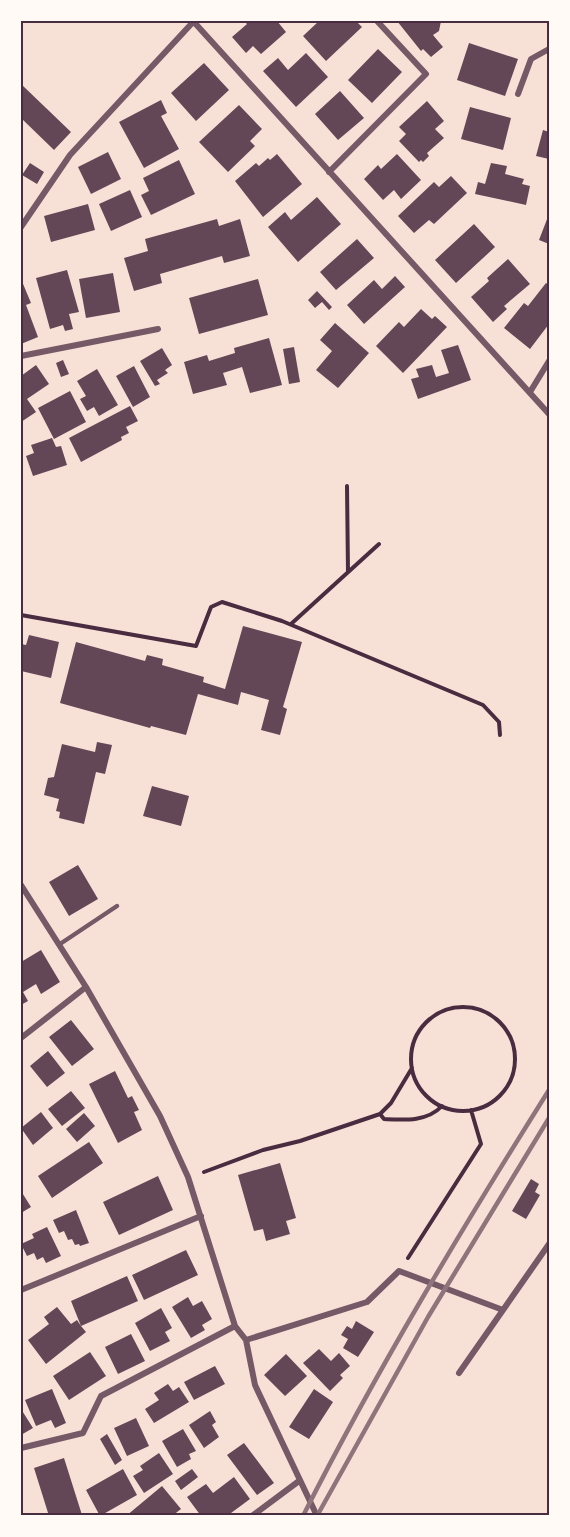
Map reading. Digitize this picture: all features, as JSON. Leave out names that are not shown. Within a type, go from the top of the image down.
[{"type":"street","points":[[21,227],[70,155],[194,21],[549,414]]},
{"type":"street","points":[[329,172],[426,74],[378,21]]},
{"type":"street","points":[[518,94],[531,59],[549,49]]},
{"type":"street","points":[[21,356],[158,329]]},
{"type":"street","points":[[530,392],[549,361]]},
{"type":"street","points":[[21,885],[86,987],[160,1116],[188,1178],[236,1326],[246,1340],[255,1385],[317,1516]]},
{"type":"street","points":[[21,1038],[86,987]]},
{"type":"street","points":[[21,1290],[201,1216]]},
{"type":"street","points":[[459,1373],[549,1244]]},
{"type":"street","points":[[246,1340],[367,1302],[399,1271],[503,1310]]},
{"type":"street","points":[[21,1448],[83,1433],[100,1396],[236,1326]]},
{"type":"street","points":[[252,1516],[300,1481]]},
{"type":"lane","points":[[60,944],[117,906]]},
{"type":"path","points":[[347,486],[348,573]]},
{"type":"path","points":[[291,624],[379,544]]},
{"type":"path","points":[[21,615],[196,646],[210,607],[222,602],[291,624],[483,705],[499,722],[500,735]]},
{"type":"path","points":[[467,1007],[483,1011],[497,1019],[508,1032],[514,1047],[515,1064],[511,1080],[502,1094],[488,1104],[471,1110],[453,1110],[442,1106],[423,1092],[414,1077],[411,1059],[414,1042],[422,1026],[435,1015],[450,1008],[467,1007]]},
{"type":"path","points":[[188,1178],[263,1150],[300,1141],[380,1114],[391,1103],[413,1068]]},
{"type":"path","points":[[380,1114],[384,1119],[411,1120],[435,1113],[442,1106]]},
{"type":"path","points":[[399,1271],[481,1144],[471,1110]]},
{"type":"building","points":[[244,21],[277,21],[286,32],[261,54],[253,46],[246,53],[232,37],[247,24]]},
{"type":"building","points":[[319,21],[356,21],[362,27],[326,61],[303,36]]},
{"type":"building","points":[[397,21],[441,21],[439,31],[433,35],[443,47],[431,57],[423,49],[421,51]]},
{"type":"building","points":[[469,43],[518,59],[505,96],[457,80]]},
{"type":"building","points":[[378,49],[402,72],[372,103],[348,80]]},
{"type":"building","points":[[306,53],[328,77],[296,107],[263,71],[278,58],[288,70]]},
{"type":"building","points":[[204,63],[229,90],[196,121],[171,93]]},
{"type":"building","points":[[21,84],[71,132],[54,150],[21,118]]},
{"type":"building","points":[[340,91],[364,118],[338,140],[315,114]]},
{"type":"building","points":[[161,100],[167,113],[161,116],[179,149],[144,168],[119,122]]},
{"type":"building","points":[[427,101],[444,121],[435,129],[444,138],[427,153],[429,156],[423,162],[421,160],[419,162],[399,141],[406,134],[399,127]]},
{"type":"building","points":[[239,105],[262,129],[250,141],[255,146],[228,172],[199,142]]},
{"type":"building","points":[[470,107],[511,118],[503,150],[461,139]]},
{"type":"building","points":[[543,130],[549,132],[549,159],[536,156]]},
{"type":"building","points":[[108,152],[121,179],[91,194],[78,167]]},
{"type":"building","points":[[277,154],[302,184],[263,217],[235,181],[256,163],[259,166]]},
{"type":"building","points":[[397,154],[421,180],[401,199],[394,190],[383,200],[364,179],[378,165],[381,169]]},
{"type":"building","points":[[179,160],[195,194],[151,215],[141,195],[149,191],[143,178]]},
{"type":"building","points":[[30,163],[44,172],[37,184],[22,175]]},
{"type":"building","points":[[491,163],[507,166],[505,174],[524,179],[522,184],[530,186],[526,205],[475,194],[478,182],[485,184]]},
{"type":"building","points":[[451,176],[467,193],[434,224],[429,220],[414,233],[398,216],[434,182],[439,187]]},
{"type":"building","points":[[130,190],[142,217],[111,231],[99,204]]},
{"type":"building","points":[[317,197],[341,224],[298,262],[268,227],[285,212],[291,220]]},
{"type":"building","points":[[88,204],[95,230],[51,242],[44,216]]},
{"type":"building","points":[[549,214],[549,244],[539,240]]},
{"type":"building","points":[[217,219],[219,226],[240,219],[250,256],[224,263],[222,256],[160,274],[162,283],[134,291],[124,258],[148,251],[145,239]]},
{"type":"building","points":[[474,224],[495,247],[456,283],[435,260]]},
{"type":"building","points":[[357,239],[374,258],[336,290],[320,272]]},
{"type":"building","points":[[508,259],[530,284],[504,306],[507,309],[493,322],[471,297]]},
{"type":"building","points":[[67,270],[79,312],[69,314],[73,329],[65,331],[63,325],[50,329],[36,278]]},
{"type":"building","points":[[113,273],[120,312],[86,318],[79,279]]},
{"type":"building","points":[[395,276],[405,287],[364,324],[347,305],[374,280],[382,289]]},
{"type":"building","points":[[21,279],[31,303],[26,305],[38,337],[21,344]]},
{"type":"building","points":[[258,279],[268,315],[199,334],[189,298]]},
{"type":"building","points":[[546,283],[549,285],[549,324],[530,349],[504,328],[524,303],[528,306]]},
{"type":"building","points":[[317,291],[332,307],[329,310],[322,302],[315,308],[308,300]]},
{"type":"building","points":[[421,309],[432,319],[435,316],[447,327],[403,373],[376,346],[399,322],[404,327]]},
{"type":"building","points":[[335,323],[369,353],[338,388],[316,370],[332,351],[320,340]]},
{"type":"building","points":[[269,338],[282,385],[250,393],[242,367],[223,373],[227,385],[193,394],[184,362],[207,355],[209,361],[235,353],[234,348]]},
{"type":"building","points":[[458,345],[471,380],[418,399],[411,379],[419,377],[416,369],[432,365],[436,377],[449,373],[441,350]]},
{"type":"building","points":[[294,347],[300,382],[289,384],[283,349]]},
{"type":"building","points":[[162,348],[172,365],[165,370],[168,373],[157,380],[160,384],[155,386],[140,361]]},
{"type":"building","points":[[63,360],[69,374],[61,377],[56,363]]},
{"type":"building","points":[[36,365],[49,384],[27,399],[36,412],[21,422],[21,376]]},
{"type":"building","points":[[134,366],[150,397],[133,407],[116,376]]},
{"type":"building","points":[[97,369],[118,405],[99,416],[94,407],[87,411],[80,399],[86,396],[77,381]]},
{"type":"building","points":[[70,391],[86,422],[54,439],[38,408]]},
{"type":"building","points":[[130,406],[138,421],[126,427],[129,433],[121,437],[122,440],[81,462],[69,438]]},
{"type":"building","points":[[52,438],[56,447],[61,446],[67,465],[33,476],[26,456],[34,453],[31,445]]},
{"type":"building","points":[[243,626],[302,642],[283,707],[287,709],[280,735],[261,730],[269,700],[241,692],[238,705],[198,694],[186,735],[151,726],[150,728],[60,703],[76,642],[145,661],[147,655],[163,659],[162,665],[204,677],[203,682],[225,689]]},
{"type":"building","points":[[29,635],[59,642],[51,678],[21,671],[21,644],[26,645]]},
{"type":"building","points":[[97,742],[112,745],[105,774],[96,772],[84,824],[59,818],[60,812],[56,811],[59,799],[44,795],[48,778],[54,777],[62,744],[95,752]]},
{"type":"building","points":[[152,786],[189,796],[181,826],[143,816]]},
{"type":"building","points":[[78,865],[98,899],[69,916],[49,882]]},
{"type":"building","points":[[41,950],[60,982],[41,994],[36,984],[23,992],[28,1001],[21,1005],[21,962]]},
{"type":"building","points":[[71,1020],[94,1049],[72,1066],[49,1037]]},
{"type":"building","points":[[48,1051],[65,1073],[47,1087],[30,1066]]},
{"type":"building","points":[[115,1071],[128,1098],[132,1096],[139,1110],[134,1112],[142,1130],[118,1143],[89,1084]]},
{"type":"building","points":[[71,1091],[85,1108],[62,1126],[48,1109]]},
{"type":"building","points":[[41,1112],[53,1128],[33,1145],[21,1128]]},
{"type":"building","points":[[84,1113],[95,1126],[77,1142],[66,1129]]},
{"type":"building","points":[[89,1142],[103,1163],[52,1198],[38,1176]]},
{"type":"building","points":[[280,1163],[296,1218],[286,1221],[290,1234],[266,1241],[263,1229],[254,1231],[238,1175]]},
{"type":"building","points":[[158,1176],[173,1210],[119,1235],[103,1202]]},
{"type":"building","points":[[531,1179],[539,1184],[535,1192],[540,1195],[526,1219],[512,1211]]},
{"type":"building","points":[[21,1191],[31,1207],[21,1213]]},
{"type":"building","points":[[76,1210],[89,1243],[80,1246],[75,1245],[72,1239],[68,1240],[64,1231],[59,1233],[53,1220]]},
{"type":"building","points":[[47,1227],[61,1256],[46,1263],[43,1257],[37,1260],[34,1253],[27,1256],[21,1244],[34,1238],[32,1234]]},
{"type":"building","points":[[186,1250],[198,1275],[144,1300],[132,1275]]},
{"type":"building","points":[[127,1276],[138,1301],[81,1326],[71,1301]]},
{"type":"building","points":[[188,1297],[193,1306],[202,1301],[212,1319],[202,1325],[205,1330],[191,1338],[172,1307]]},
{"type":"building","points":[[57,1307],[71,1324],[77,1320],[86,1332],[46,1364],[28,1340],[49,1324],[44,1317]]},
{"type":"building","points":[[161,1308],[172,1328],[165,1332],[170,1341],[150,1351],[135,1323]]},
{"type":"building","points":[[356,1321],[374,1332],[358,1357],[343,1348],[348,1339],[341,1335],[347,1326],[352,1329]]},
{"type":"building","points":[[131,1334],[145,1361],[118,1374],[105,1347]]},
{"type":"building","points":[[319,1349],[331,1361],[339,1353],[350,1366],[340,1375],[343,1378],[330,1391],[303,1363]]},
{"type":"building","points":[[90,1352],[106,1376],[69,1400],[53,1376]]},
{"type":"building","points":[[286,1354],[307,1376],[285,1396],[264,1375]]},
{"type":"building","points":[[215,1366],[225,1384],[194,1400],[184,1382]]},
{"type":"building","points":[[168,1384],[173,1391],[179,1387],[189,1402],[154,1423],[145,1409],[159,1400],[154,1393]]},
{"type":"building","points":[[52,1389],[66,1423],[55,1428],[51,1420],[36,1426],[25,1400]]},
{"type":"building","points":[[314,1389],[333,1402],[309,1439],[289,1427]]},
{"type":"building","points":[[21,1409],[33,1428],[21,1435]]},
{"type":"building","points":[[210,1411],[216,1422],[212,1425],[219,1437],[204,1448],[189,1425]]},
{"type":"building","points":[[136,1418],[149,1446],[127,1456],[114,1428]]},
{"type":"building","points":[[183,1429],[196,1451],[189,1454],[191,1459],[177,1467],[162,1441]]},
{"type":"building","points":[[107,1434],[122,1460],[115,1465],[100,1439]]},
{"type":"building","points":[[244,1443],[274,1483],[257,1495],[227,1455]]},
{"type":"building","points":[[159,1453],[173,1474],[144,1493],[133,1476],[143,1470],[140,1466]]},
{"type":"building","points":[[64,1458],[82,1515],[49,1516],[34,1468]]},
{"type":"building","points":[[123,1469],[137,1495],[100,1516],[86,1490]]},
{"type":"building","points":[[192,1469],[198,1477],[181,1490],[175,1481]]},
{"type":"building","points":[[234,1477],[250,1499],[227,1516],[201,1516],[187,1497],[206,1484],[213,1493]]},
{"type":"building","points":[[162,1486],[181,1509],[172,1516],[126,1516]]},
{"type":"railway","points":[[303,1516],[421,1300],[549,1090]]},
{"type":"railway","points":[[317,1516],[428,1317],[549,1118]]}]
